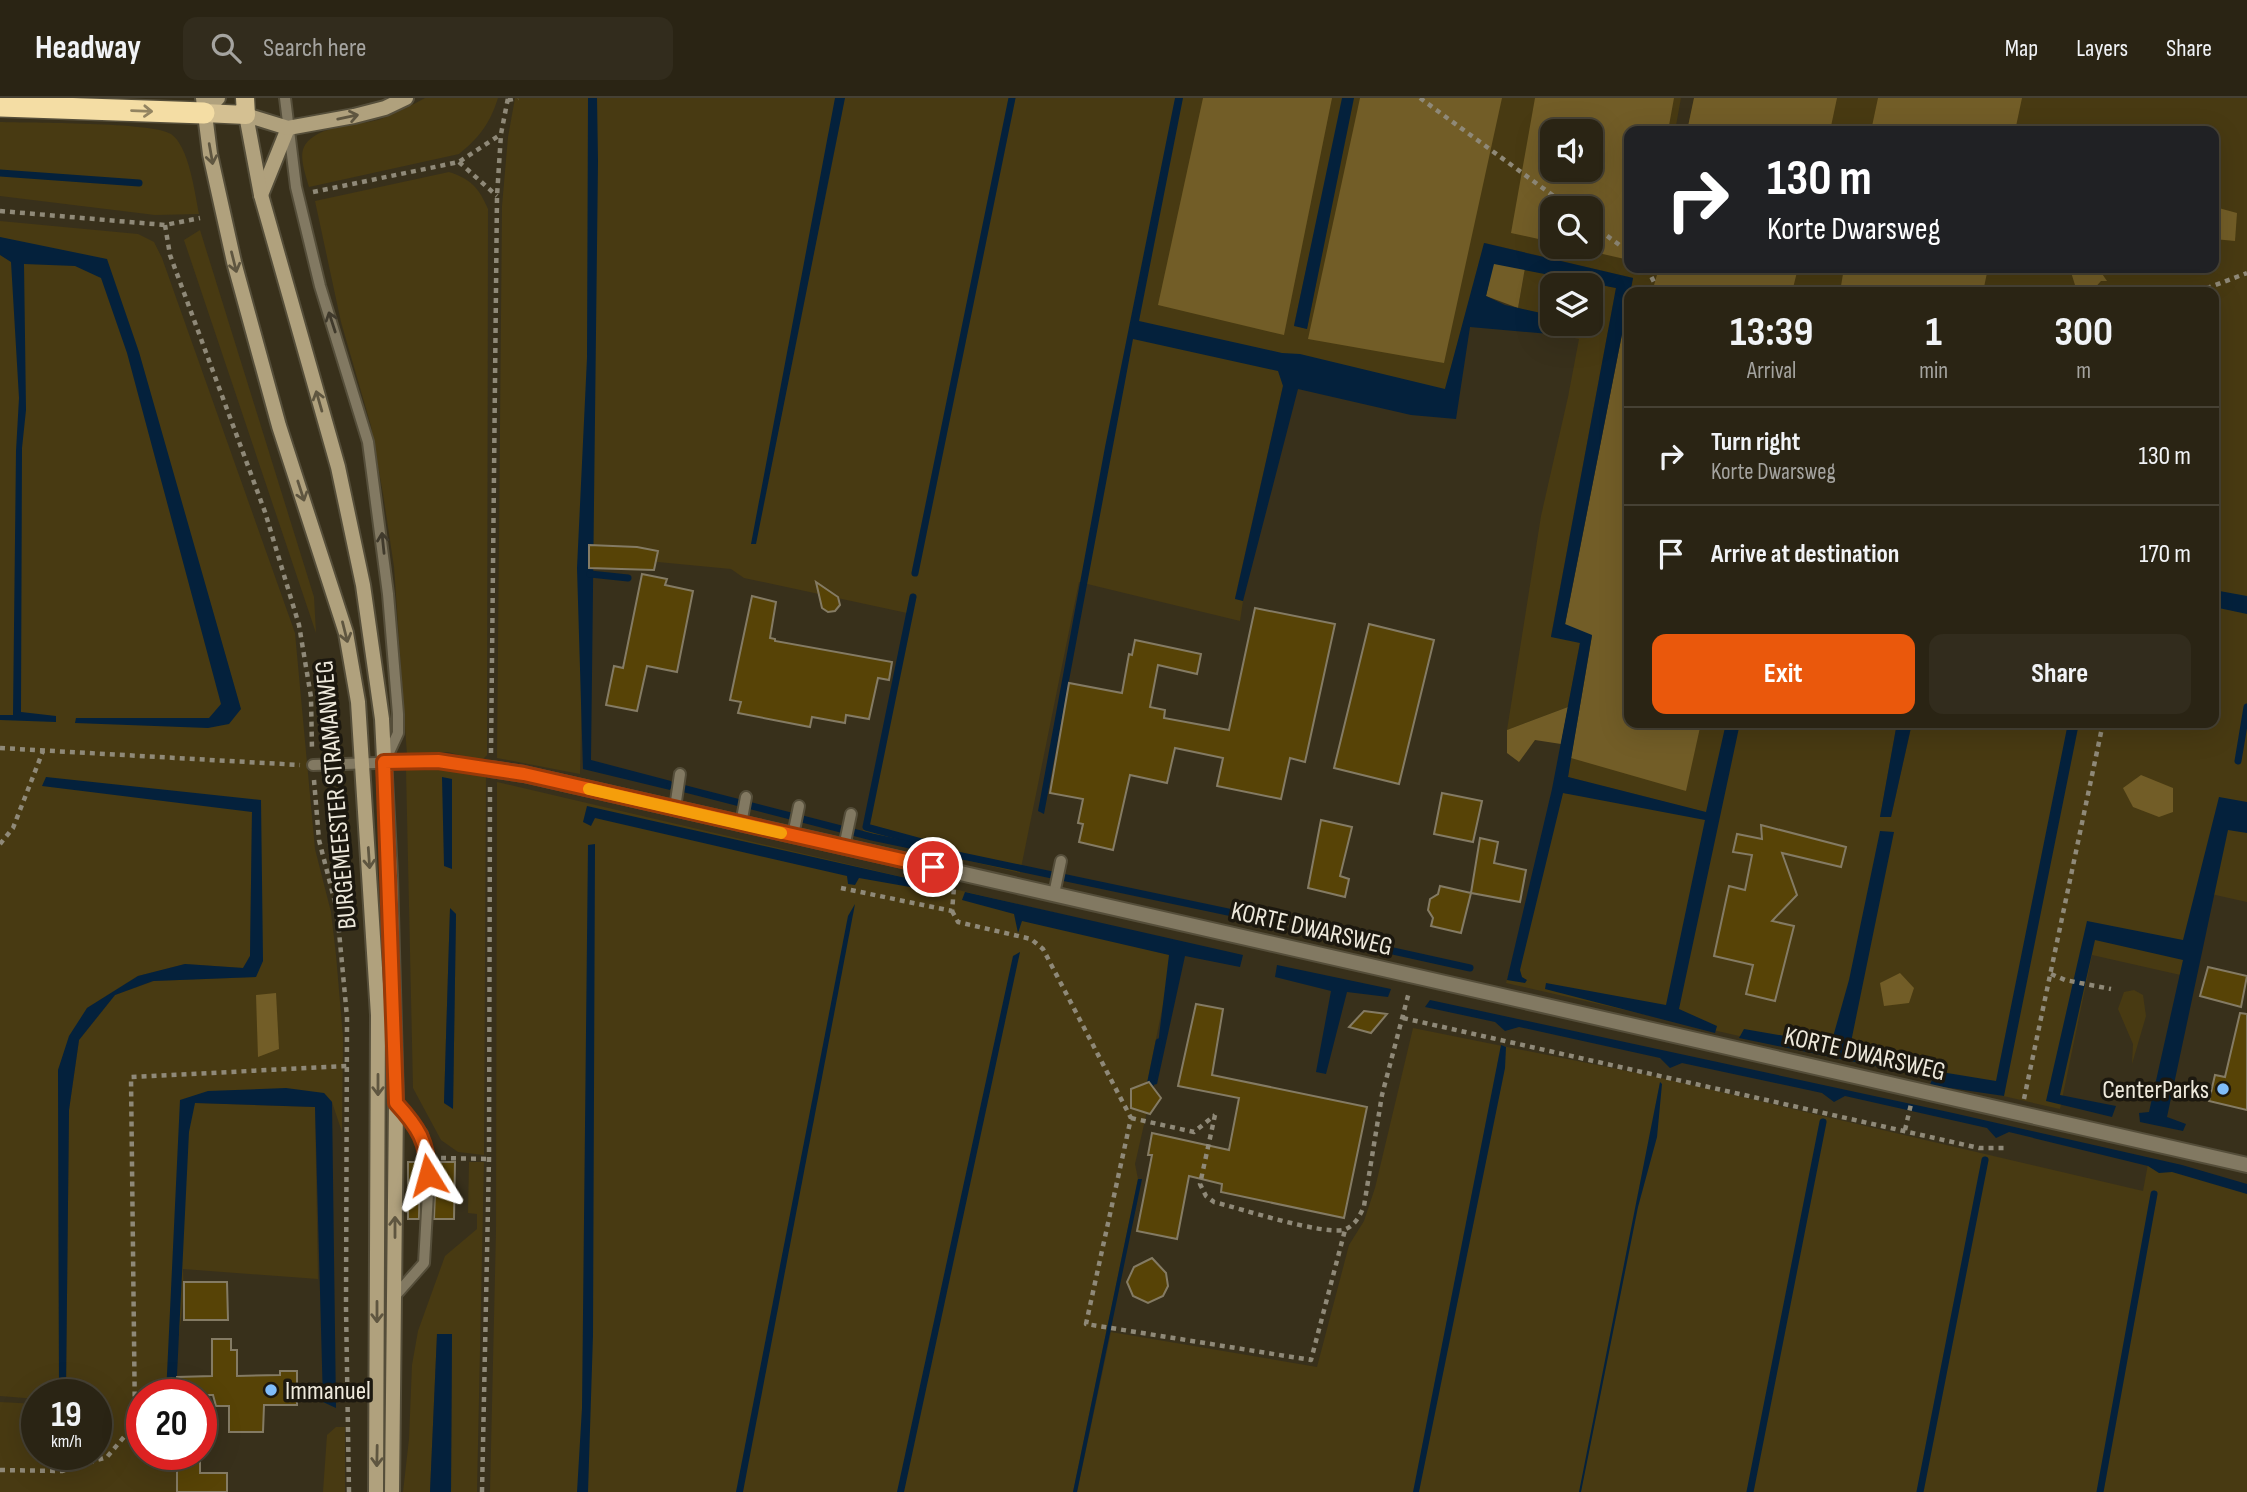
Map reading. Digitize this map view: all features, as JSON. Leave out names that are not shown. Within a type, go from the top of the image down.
[{"type":"highway","points":[[0,106],[208,103]]},
{"type":"main road","points":[[208,103],[246,106],[288,128],[354,116],[385,108],[406,98]]},
{"type":"main road","name":"BURGEMEESTER STRAMANWEG","points":[[208,103],[234,262],[279,426],[346,633],[358,702],[378,1014],[376,1492]]},
{"type":"main road","name":"BURGEMEESTER STRAMANWEG","points":[[246,106],[261,195],[338,467],[363,585],[382,719],[396,1103],[392,1492]]},
{"type":"main road","points":[[261,195],[288,128]]},
{"type":"street","name":"KORTE DWARSWEG","points":[[491,769],[676,802],[845,841],[956,872],[1055,889],[1412,975],[2247,1165]]},
{"type":"lane","name":"BURGEMEESTER STRAMANWEG","points":[[285,98],[296,187],[320,286],[352,381],[368,442],[378,501],[398,714],[398,733],[384,762]]},
{"type":"lane","name":"KORTE DWARSWEG","points":[[313,765],[438,761],[491,769]]},
{"type":"lane","points":[[676,802],[680,774]]},
{"type":"lane","points":[[742,819],[746,797]]},
{"type":"lane","points":[[794,830],[799,806]]},
{"type":"lane","points":[[845,841],[851,814]]},
{"type":"lane","points":[[1055,889],[1061,861]]},
{"type":"lane","points":[[395,1296],[424,1262],[428,1157],[422,1134],[396,1103]]},
{"type":"path","points":[[482,1492],[489,1159],[496,196],[501,134],[508,99],[518,98]]},
{"type":"path","points":[[1420,98],[1554,196]]},
{"type":"path","points":[[313,192],[459,162],[501,134]]},
{"type":"path","points":[[459,162],[496,196]]},
{"type":"path","points":[[0,211],[165,225],[200,218]]},
{"type":"path","name":"BURGEMEESTER STRAMANWEG","points":[[165,225],[170,255],[265,512],[299,625],[311,697],[319,840],[337,910],[347,1017],[346,1307],[349,1492]]},
{"type":"path","points":[[1603,233],[1624,248]]},
{"type":"path","points":[[2210,287],[2247,273]]},
{"type":"path","points":[[2021,1114],[2102,728]]},
{"type":"path","points":[[0,748],[313,765]]},
{"type":"path","points":[[0,844],[13,828],[43,751]]},
{"type":"path","points":[[956,872],[952,911],[958,922],[1031,939],[1043,949],[1131,1118],[1086,1324],[1311,1360],[1345,1230],[1358,1219],[1364,1206],[1382,1095],[1412,975]]},
{"type":"path","points":[[841,888],[952,911]]},
{"type":"path","points":[[2051,974],[2065,980],[2111,989]]},
{"type":"path","points":[[1403,1018],[1979,1148],[2004,1148]]},
{"type":"path","points":[[0,1470],[62,1471],[107,1457],[135,1424],[131,1077],[346,1066]]},
{"type":"path","points":[[1905,1130],[1912,1100]]},
{"type":"path","points":[[1131,1118],[1195,1132],[1216,1115],[1200,1184],[1206,1196],[1214,1202],[1322,1229],[1345,1230]]},
{"type":"path","points":[[428,1157],[489,1159]]},
{"type":"shaded area","points":[[425,98],[498,98],[483,129],[459,154],[309,187],[302,155],[311,138],[329,129],[381,119]]},
{"type":"shaded area","points":[[515,98],[1344,98],[1294,325],[1307,329],[1351,98],[1681,98],[1676,126],[1624,126],[1624,273],[2219,273],[2219,126],[1688,126],[1694,98],[2247,98],[2247,902],[2202,892],[2185,976],[2092,955],[2060,1109],[1506,983],[1563,793],[1697,810],[1568,777],[1611,486],[1624,657],[1624,728],[1896,728],[1880,817],[1891,817],[1911,728],[2219,728],[2219,287],[1632,287],[1633,278],[1553,259],[1603,259],[1603,196],[1540,196],[1540,256],[1485,243],[1445,389],[1283,386],[1235,598],[1243,601],[1240,621],[1079,582],[1020,873],[862,836],[907,613],[744,578],[731,569],[585,555],[580,774],[497,758],[502,206],[508,137]]},
{"type":"shaded area","points":[[1203,98],[1332,98],[1284,335],[1158,305]]},
{"type":"shaded area","points":[[1360,98],[1502,98],[1444,363],[1308,339]]},
{"type":"shaded area","points":[[1535,98],[1674,98],[1669,126],[1624,126],[1624,259],[1603,254],[1603,196],[1540,196],[1540,239],[1511,233]]},
{"type":"shaded area","points":[[1694,98],[1837,98],[1831,126],[1688,126]]},
{"type":"shaded area","points":[[1878,98],[2022,98],[2016,126],[1872,126]]},
{"type":"shaded area","points":[[0,122],[117,125],[160,130],[171,134],[187,159],[199,214],[155,215],[0,196]]},
{"type":"shaded area","points":[[449,172],[473,185],[488,209],[487,755],[481,761],[448,752],[407,755],[394,567],[383,494],[371,426],[341,322],[315,201]]},
{"type":"shaded area","points":[[2219,208],[2237,213],[2235,241],[2219,239]]},
{"type":"shaded area","points":[[0,221],[138,234],[154,242],[162,258],[295,633],[315,849],[331,912],[343,1037],[342,1132],[332,1102],[324,1093],[200,1103],[315,1107],[318,1279],[183,1269],[184,1294],[176,1379],[126,1379],[126,1470],[176,1470],[177,1492],[0,1492],[0,1402],[21,1403],[21,1470],[112,1470],[112,1379],[66,1379],[69,1110],[79,1040],[115,995],[154,981],[256,977],[252,811],[250,956],[243,968],[185,964],[138,976],[87,1008],[58,1070],[59,1379],[21,1379],[21,1398],[0,1396],[0,719],[13,715],[0,715]]},
{"type":"shaded area","points":[[200,230],[314,597],[316,633],[184,240]]},
{"type":"shaded area","points":[[1493,263],[1525,268],[1518,308],[1486,296]]},
{"type":"shaded area","points":[[1525,268],[1548,273],[1540,273],[1540,314],[1518,308]]},
{"type":"shaded area","points":[[1658,273],[1797,273],[1793,287],[1653,287]]},
{"type":"shaded area","points":[[1843,273],[1987,273],[1984,287],[1841,287]]},
{"type":"shaded area","points":[[2071,273],[2101,273],[2107,281],[2101,281],[2096,287],[2075,285]]},
{"type":"shaded area","points":[[1603,285],[1616,288],[1551,636],[1580,642],[1568,707],[1507,730],[1541,516],[1579,339],[1566,336],[1603,336]]},
{"type":"shaded area","points":[[1624,324],[1624,728],[1700,728],[1686,791],[1571,758],[1592,636],[1565,625]]},
{"type":"shaded area","points":[[1568,707],[1561,744],[1535,740],[1519,762],[1507,753],[1507,730]]},
{"type":"shaded area","points":[[440,767],[486,776],[484,1155],[458,1152],[441,1140],[413,1088],[406,770]],"holes":[[[450,909],[456,914],[453,1108],[444,1103]]]},
{"type":"shaded area","points":[[2141,775],[2173,788],[2173,812],[2159,817],[2133,807],[2123,788]]},
{"type":"shaded area","points":[[497,782],[1176,941],[1147,1083],[1153,1085],[1135,1164],[1138,1179],[1073,1492],[490,1492],[496,1231]]},
{"type":"shaded area","points":[[1900,973],[1914,988],[1909,1003],[1884,1006],[1880,983]]},
{"type":"shaded area","points":[[2134,990],[2143,995],[2146,1016],[2132,1064],[2133,1044],[2118,1009],[2124,992]]},
{"type":"shaded area","points":[[276,993],[279,1049],[258,1057],[256,995]]},
{"type":"shaded area","points":[[1413,1028],[1657,1077],[2143,1191],[2148,1164],[2247,1187],[2247,1492],[1077,1492],[1111,1332],[1317,1367],[1349,1245],[1364,1221],[1375,1188]]},
{"type":"shaded area","points":[[469,1162],[484,1162],[477,1492],[451,1492],[452,1334],[437,1334],[430,1492],[403,1492],[409,1439],[412,1365],[418,1331],[445,1256],[477,1229],[477,1214],[468,1213]]},
{"type":"shaded area","points":[[336,1427],[345,1427],[345,1492],[323,1492],[327,1435]]},
{"type":"water","points":[[588,98],[597,98],[598,161],[591,760],[671,781],[670,790],[583,769],[577,568],[587,358]]},
{"type":"water","points":[[835,98],[845,98],[756,544],[751,544]]},
{"type":"water","points":[[1175,98],[1183,98],[1139,321],[1282,353],[1300,354],[1445,389],[1484,243],[1540,256],[1540,259],[1552,259],[1633,278],[1631,287],[1624,287],[1624,324],[1565,624],[1592,635],[1568,777],[1706,812],[1725,728],[1739,728],[1679,1009],[1717,1026],[1715,1033],[1545,989],[1546,983],[1666,1005],[1705,820],[1563,793],[1520,970],[1522,977],[1527,980],[1525,983],[1507,980],[1552,789],[1580,643],[1551,637],[1616,288],[1603,285],[1603,273],[1540,273],[1494,264],[1486,296],[1505,305],[1540,313],[1540,333],[1470,327],[1456,419],[1411,415],[1298,389],[1243,601],[1235,599],[1283,386],[1278,371],[1133,339],[1044,814],[1038,811],[1105,447]]},
{"type":"water","points":[[1342,98],[1354,98],[1307,329],[1294,326]]},
{"type":"water","points":[[0,237],[107,259],[139,352],[241,709],[229,724],[208,728],[75,723],[76,718],[209,718],[221,704],[127,353],[101,278],[75,266],[24,264],[26,410],[22,448],[21,712],[56,716],[56,722],[0,720],[0,715],[13,715],[19,398],[11,262],[0,255]]},
{"type":"water","points":[[2219,591],[2247,596],[2247,614],[2219,608]]},
{"type":"water","points":[[1896,728],[1911,728],[1891,817],[1880,817]]},
{"type":"water","points":[[2067,728],[2078,728],[2004,1096],[1930,1085],[1935,1071],[1996,1081]]},
{"type":"water","points":[[46,777],[261,800],[263,961],[256,977],[153,981],[115,995],[79,1040],[69,1110],[66,1379],[59,1379],[58,1070],[69,1036],[87,1008],[138,976],[185,964],[243,968],[250,956],[252,812],[42,786]]},
{"type":"water","points":[[442,777],[452,779],[452,869],[444,866]]},
{"type":"water","points":[[2219,797],[2247,802],[2247,833],[2228,830],[2167,1117],[2186,1124],[2183,1131],[2140,1122],[2139,1113],[2149,1112],[2183,960],[2095,940],[2060,1095],[2116,1106],[2112,1117],[2046,1101],[2087,921],[2183,940]]},
{"type":"water","points":[[587,806],[946,887],[944,893],[859,878],[855,885],[848,884],[847,876],[595,818],[591,826],[583,822]]},
{"type":"water","points":[[1880,831],[1894,832],[1850,1047],[1918,1065],[1917,1075],[1739,1038],[1744,1029],[1831,1044],[1849,980]]},
{"type":"water","points":[[595,844],[593,1335],[588,1492],[577,1492],[582,1408],[588,845]]},
{"type":"water","points":[[965,892],[1243,955],[1240,967],[1185,956],[1157,1084],[1153,1085],[1169,955],[1022,921],[1018,933],[1014,914],[962,900]]},
{"type":"water","points":[[855,904],[743,1492],[736,1492],[848,916]]},
{"type":"water","points":[[450,908],[456,914],[453,1109],[444,1103]]},
{"type":"water","points":[[1020,952],[904,1492],[897,1492],[1013,956]]},
{"type":"water","points":[[1277,965],[1391,989],[1388,997],[1347,992],[1326,1074],[1316,1072],[1331,991],[1275,977]]},
{"type":"water","points":[[1430,1000],[2182,1165],[2247,1184],[2247,1194],[2172,1172],[2159,1173],[2148,1166],[2009,1132],[1996,1138],[1987,1128],[1845,1096],[1834,1102],[1822,1093],[1682,1063],[1670,1068],[1660,1058],[1519,1027],[1505,1031],[1495,1022],[1425,1007]]},
{"type":"water","points":[[1501,1045],[1506,1047],[1505,1068],[1419,1492],[1413,1492]]},
{"type":"water","points":[[1660,1082],[1662,1084],[1657,1137],[1638,1207],[1579,1492]]},
{"type":"water","points":[[286,1088],[324,1093],[332,1102],[336,1408],[323,1402],[315,1107],[195,1103],[189,1132],[177,1379],[167,1379],[180,1100],[208,1091]]},
{"type":"water","points":[[1138,1179],[1142,1179],[1077,1492],[1073,1492]]},
{"type":"water","points":[[437,1334],[452,1334],[451,1492],[430,1492]]},
{"type":"building","points":[[589,545],[637,547],[658,551],[654,570],[589,568]]},
{"type":"building","points":[[642,574],[667,579],[665,585],[693,591],[677,672],[647,666],[637,711],[606,705],[614,666],[623,668]]},
{"type":"building","points":[[816,582],[838,597],[840,605],[835,611],[828,612],[822,608]]},
{"type":"building","points":[[752,596],[776,602],[770,638],[775,641],[892,662],[889,680],[878,678],[869,719],[846,715],[845,723],[812,717],[810,727],[738,713],[741,702],[730,700]]},
{"type":"building","points":[[1255,608],[1335,624],[1305,762],[1290,758],[1281,799],[1217,786],[1223,758],[1175,748],[1167,783],[1130,775],[1113,850],[1079,842],[1083,824],[1078,823],[1083,799],[1050,793],[1069,683],[1122,693],[1129,654],[1132,655],[1135,640],[1201,654],[1197,674],[1158,665],[1150,707],[1165,710],[1164,718],[1229,730]]},
{"type":"building","points":[[1369,624],[1434,640],[1399,784],[1334,768]]},
{"type":"building","points":[[1442,793],[1482,801],[1473,842],[1434,834]]},
{"type":"building","points":[[1321,820],[1352,827],[1340,876],[1349,879],[1345,897],[1308,888]]},
{"type":"building","points":[[1761,825],[1846,847],[1841,867],[1782,853],[1797,895],[1772,921],[1794,926],[1775,1001],[1746,994],[1753,965],[1714,956],[1729,886],[1745,890],[1752,855],[1733,852],[1737,834],[1762,839]]},
{"type":"building","points":[[1480,838],[1498,842],[1494,863],[1526,870],[1520,902],[1471,893]]},
{"type":"building","points":[[1440,886],[1471,893],[1461,933],[1431,926],[1433,918],[1428,910],[1430,899],[1438,894]]},
{"type":"building","points":[[2208,967],[2247,976],[2241,1007],[2200,996]]},
{"type":"building","points":[[1196,1004],[1223,1009],[1212,1075],[1367,1107],[1344,1218],[1221,1192],[1222,1184],[1189,1176],[1177,1239],[1137,1231],[1152,1155],[1148,1155],[1152,1133],[1229,1150],[1239,1098],[1178,1086]]},
{"type":"building","points":[[1364,1011],[1387,1014],[1371,1033],[1349,1027]]},
{"type":"building","points":[[2240,1013],[2247,1014],[2247,1110],[2209,1101],[2215,1075],[2225,1077]]},
{"type":"building","points":[[1149,1082],[1161,1098],[1150,1114],[1131,1108],[1131,1089]]},
{"type":"building","points":[[408,1162],[420,1162],[419,1219],[408,1219]]},
{"type":"building","points":[[436,1162],[455,1162],[454,1219],[434,1219]]},
{"type":"building","points":[[1152,1258],[1166,1273],[1168,1286],[1163,1296],[1148,1303],[1133,1296],[1127,1282],[1134,1267]]},
{"type":"building","points":[[184,1282],[227,1282],[228,1320],[184,1320]]},
{"type":"building","points":[[212,1339],[231,1339],[231,1350],[237,1350],[237,1376],[280,1375],[280,1371],[297,1371],[297,1405],[264,1405],[263,1432],[229,1432],[229,1406],[217,1406],[217,1379],[177,1379],[212,1376]]},
{"type":"building","points":[[177,1470],[227,1473],[227,1492],[177,1492]]},
{"type":"waterway","points":[[915,573],[1012,98]]},
{"type":"waterway","points":[[0,173],[139,183]]},
{"type":"waterway","points":[[590,574],[628,578]]},
{"type":"waterway","points":[[913,597],[866,827],[936,846]]},
{"type":"waterway","points":[[2238,761],[2247,707]]},
{"type":"waterway","points":[[670,785],[872,837],[1247,916]]},
{"type":"waterway","points":[[1298,930],[1470,968]]},
{"type":"waterway","points":[[1150,1086],[1159,1042]]},
{"type":"waterway","points":[[1750,1492],[1823,1122]]},
{"type":"waterway","points":[[1920,1492],[1985,1160]]},
{"type":"waterway","points":[[2100,1492],[2154,1194]]},
{"type":"slow traffic","points":[[589,789],[781,833]]},
{"type":"place","name":"CenterParks","points":[[2223,1089]]},
{"type":"place","name":"Immanuel","points":[[271,1390]]},
{"type":"route","points":[[428,1175],[428,1157],[422,1134],[396,1103],[384,762],[438,761],[524,774],[933,867]]}]
